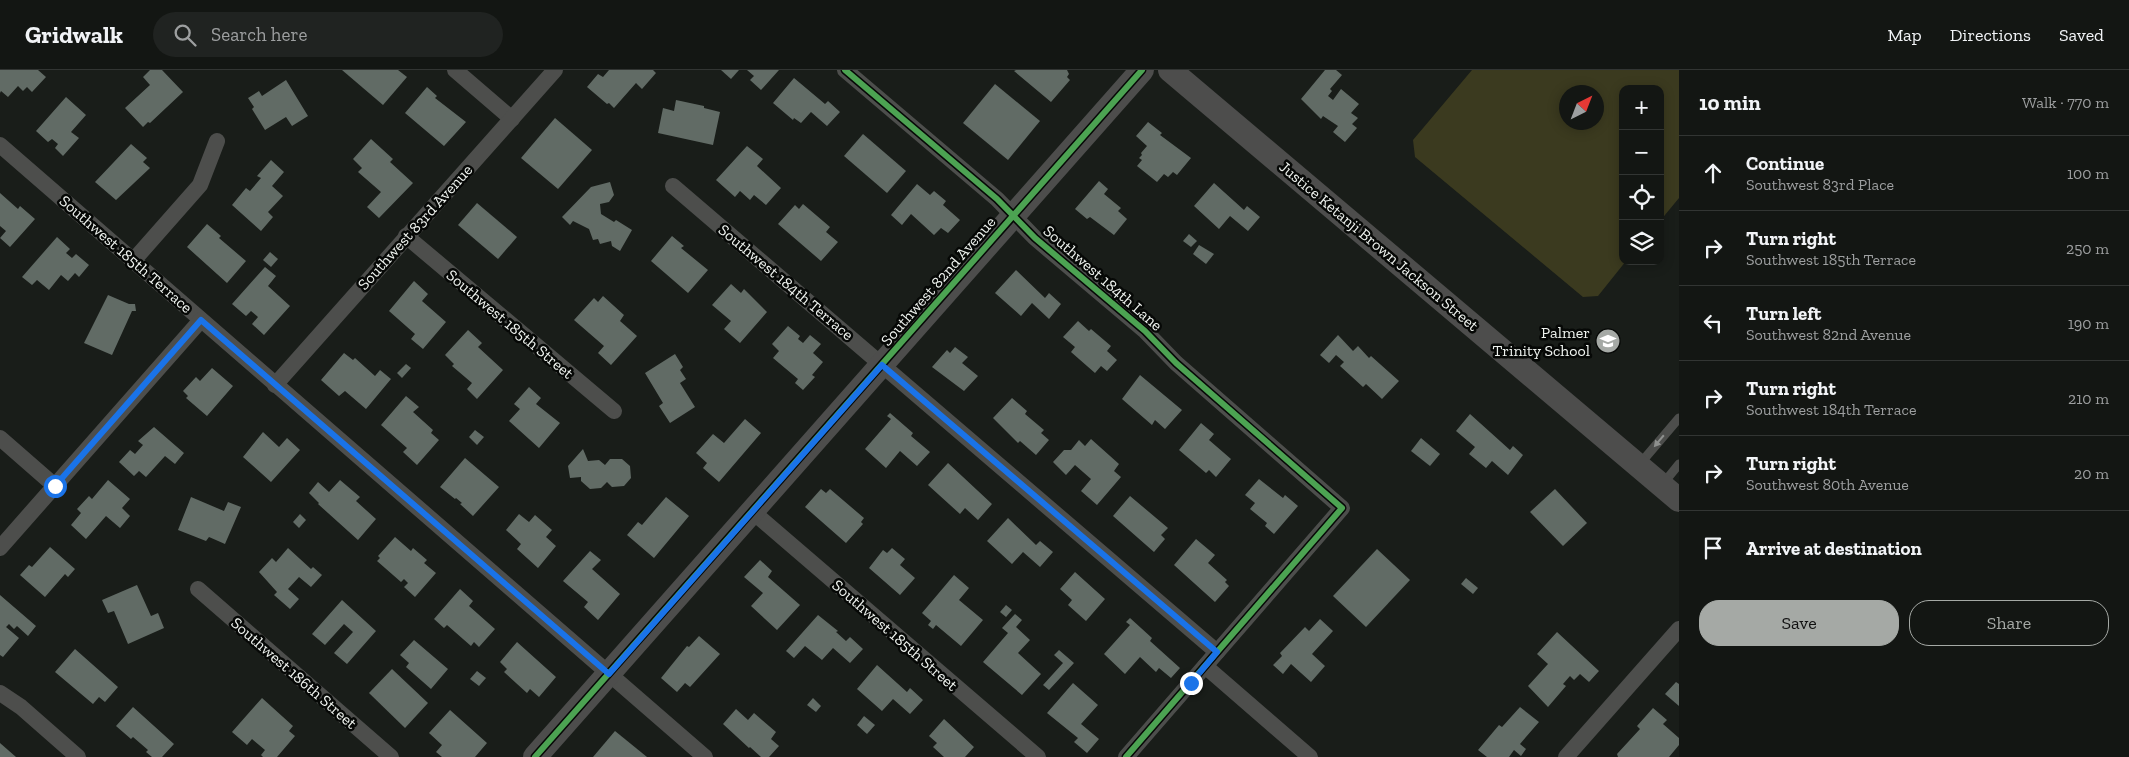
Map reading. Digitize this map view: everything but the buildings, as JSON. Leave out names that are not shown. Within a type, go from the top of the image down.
[{"type":"street","points":[[455,70],[512,119]]},
{"type":"street","name":"Southwest 83rd Avenue","points":[[276,385],[555,70]]},
{"type":"street","name":"Southwest 184th Lane","points":[[845,70],[1145,331],[1176,363],[1342,508],[1217,652]]},
{"type":"street","name":"Southwest 82nd Avenue","points":[[535,757],[1142,70]]},
{"type":"street","name":"Justice Ketanji Brown Jackson Street","points":[[1170,70],[1671,493]]},
{"type":"street","points":[[133,261],[200,185],[217,141]]},
{"type":"street","name":"Southwest 185th Terrace","points":[[0,145],[705,757]]},
{"type":"street","name":"Southwest 184th Terrace","points":[[673,186],[1217,652]]},
{"type":"street","name":"Southwest 185th Street","points":[[406,236],[614,412]]},
{"type":"street","points":[[0,548],[201,320]]},
{"type":"street","points":[[0,438],[55,486]]},
{"type":"street","name":"Southwest 185th Street","points":[[753,512],[1038,757]]},
{"type":"street","name":"Southwest 186th Street","points":[[198,589],[390,757]]},
{"type":"street","points":[[1566,757],[1679,629]]},
{"type":"street","points":[[1126,757],[1217,652]]},
{"type":"street","points":[[1205,666],[1310,757]]},
{"type":"street","points":[[0,693],[21,707],[78,757]]},
{"type":"lane","points":[[1639,465],[1679,418]]},
{"type":"lane","points":[[1671,493],[1679,464]]},
{"type":"shaded area","points":[[1472,70],[1679,70],[1679,198],[1664,216],[1664,85],[1619,85],[1619,265],[1623,265],[1598,296],[1583,297],[1415,157],[1413,140]]},
{"type":"cycle path","points":[[845,70],[997,199],[1035,238],[1145,331],[1176,363],[1342,508],[1126,757]]},
{"type":"cycle path","points":[[535,757],[1142,70]]},
{"type":"place","name":"Palmer Trinity School","points":[[1608,341]]},
{"type":"route","points":[[55,486],[201,320],[609,674],[882,365],[1217,652],[1191,683]]}]
